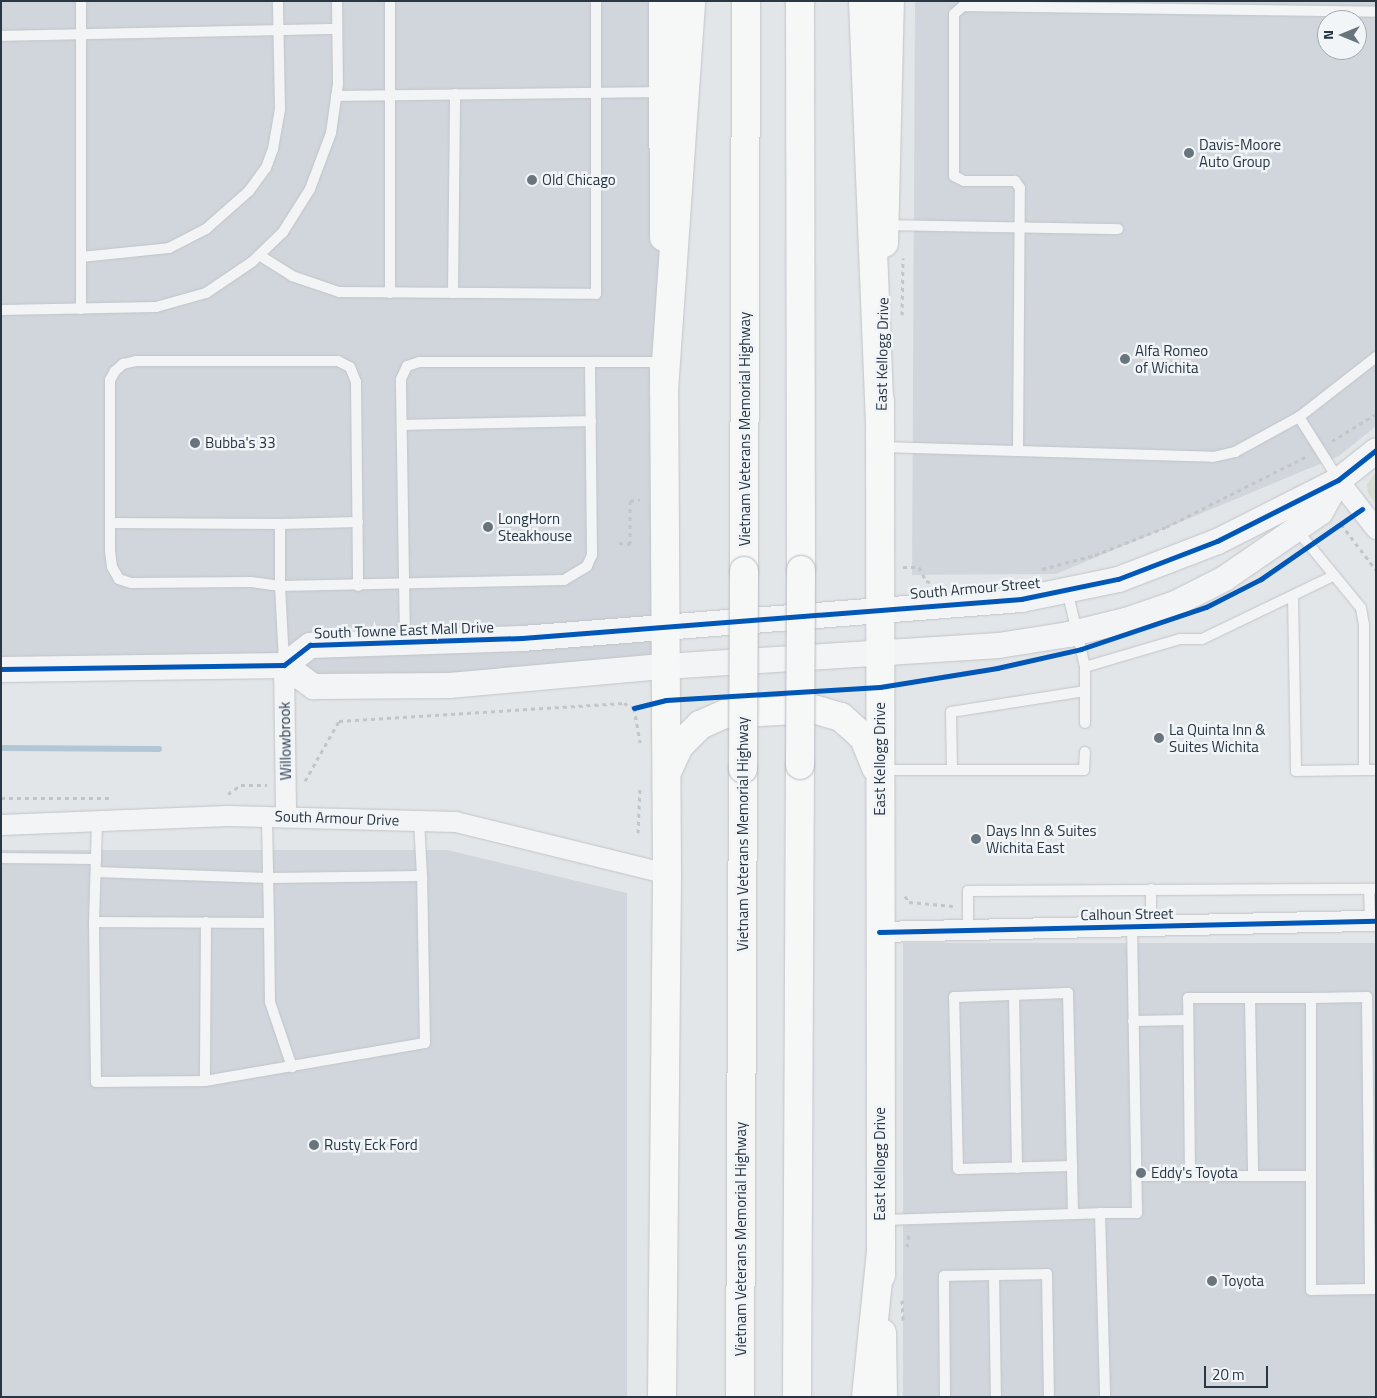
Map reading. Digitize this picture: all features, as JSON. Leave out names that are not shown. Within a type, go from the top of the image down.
[{"type":"main road","points":[[663,1],[674,90],[664,390]]},
{"type":"main road","points":[[662,1397],[666,874],[653,779],[666,700],[663,626],[664,362],[674,90],[691,1]]},
{"type":"main road","name":"Vietnam Veterans Memorial Highway","points":[[740,1397],[746,1]]},
{"type":"main road","points":[[797,1397],[801,570],[800,1]]},
{"type":"main road","points":[[864,1],[887,225]]},
{"type":"main road","points":[[887,225],[890,1]]},
{"type":"main road","name":"East Kellogg Drive","points":[[883,1397],[879,932],[880,436],[887,225]]},
{"type":"main road","points":[[653,779],[679,746],[700,725],[725,714],[813,709],[841,717],[864,738],[880,774]]},
{"type":"main road","points":[[866,1397],[881,1251]]},
{"type":"street","name":"South Armour Street","points":[[663,626],[1021,599],[1118,579],[1190,552],[1293,525],[1320,512],[1338,480],[1376,450]]},
{"type":"street","points":[[1338,480],[1376,529]]},
{"type":"street","name":"South Armour Street","points":[[664,666],[880,654],[998,645],[1077,632],[1125,620],[1175,603],[1224,578],[1293,525]]},
{"type":"street","name":"South Towne East Mall Drive","points":[[284,665],[310,645],[522,638],[663,626]]},
{"type":"street","points":[[1,670],[284,665],[313,686],[449,685],[664,666]]},
{"type":"street","name":"Willowbrook","points":[[277,816],[286,783],[284,665]]},
{"type":"street","name":"South Armour Drive","points":[[1,825],[277,816],[456,822],[666,874]]},
{"type":"street","name":"Calhoun Street","points":[[879,932],[1373,922]]},
{"type":"lane","points":[[80,1],[81,309]]},
{"type":"lane","points":[[81,257],[169,248],[206,229],[250,191],[266,168],[273,149],[280,110],[278,1]]},
{"type":"lane","points":[[1,310],[156,307],[206,293],[260,255],[283,232],[310,189],[331,133],[336,96],[337,1]]},
{"type":"lane","points":[[390,1],[390,293]]},
{"type":"lane","points":[[260,255],[292,276],[339,292],[596,294],[596,1]]},
{"type":"lane","points":[[955,1],[954,176],[964,181],[1015,181],[1020,188],[1018,451]]},
{"type":"lane","points":[[954,14],[963,6],[1376,12]]},
{"type":"lane","points":[[1,36],[337,29]]},
{"type":"lane","points":[[336,96],[595,93],[674,90]]},
{"type":"lane","points":[[453,293],[455,94]]},
{"type":"lane","points":[[887,225],[1118,229]]},
{"type":"lane","points":[[880,436],[1018,451],[1213,457],[1235,452],[1299,418],[1376,357]]},
{"type":"lane","points":[[358,586],[356,382],[350,367],[338,361],[136,361],[123,364],[110,380],[110,523],[112,567],[119,579],[131,583],[251,582],[280,586],[358,586],[564,580],[587,566],[592,555],[590,362]]},
{"type":"lane","points":[[405,642],[402,380],[407,366],[419,362],[664,362]]},
{"type":"lane","points":[[1299,418],[1338,480]]},
{"type":"lane","points":[[402,425],[590,421]]},
{"type":"lane","points":[[110,523],[280,524],[358,522]]},
{"type":"lane","points":[[280,524],[280,586],[284,665]]},
{"type":"lane","points":[[1293,525],[1361,608],[1364,625],[1364,770]]},
{"type":"lane","points":[[1085,667],[1180,639],[1202,640],[1333,576]]},
{"type":"lane","points":[[1067,590],[1085,667],[1085,723]]},
{"type":"lane","points":[[1293,596],[1296,771],[1376,770]]},
{"type":"lane","points":[[952,770],[951,712],[1085,691]]},
{"type":"lane","points":[[880,774],[952,770],[1084,770],[1085,752]]},
{"type":"lane","points":[[277,816],[268,878],[270,1002],[292,1067]]},
{"type":"lane","points":[[97,822],[94,922],[96,1082],[205,1081],[425,1043],[422,876],[419,821]]},
{"type":"lane","points":[[1,858],[96,859]]},
{"type":"lane","points":[[96,872],[268,878],[422,876]]},
{"type":"lane","points":[[880,1220],[1137,1212],[1133,1021],[1141,927],[1151,889]]},
{"type":"lane","points":[[968,930],[968,891],[1373,889],[1373,922]]},
{"type":"lane","points":[[94,922],[270,923]]},
{"type":"lane","points":[[205,1081],[206,922]]},
{"type":"lane","points":[[1072,1166],[958,1170],[954,997],[1068,993],[1072,1166],[1073,1214]]},
{"type":"lane","points":[[1014,995],[1016,1168]]},
{"type":"lane","points":[[1190,1176],[1188,998],[1371,997],[1373,1289],[1310,1290],[1310,998]]},
{"type":"lane","points":[[1250,998],[1253,1176]]},
{"type":"lane","points":[[1133,1021],[1188,1020]]},
{"type":"lane","points":[[1136,1176],[1311,1176]]},
{"type":"lane","points":[[1100,1213],[1105,1397]]},
{"type":"lane","points":[[945,1397],[944,1276],[1047,1274],[1049,1397]]},
{"type":"lane","points":[[994,1275],[996,1397]]},
{"type":"path","points":[[887,225],[902,323]]},
{"type":"path","points":[[1033,571],[1095,555],[1166,527],[1289,467],[1376,414]]},
{"type":"path","points":[[619,542],[630,544],[630,500],[640,499]]},
{"type":"path","points":[[1293,525],[1341,524],[1362,509]]},
{"type":"path","points":[[1341,524],[1376,570]]},
{"type":"path","points":[[900,560],[900,567],[920,567],[926,580],[938,584]]},
{"type":"path","points":[[225,797],[240,785],[308,780],[339,721],[624,703],[634,708],[666,700]]},
{"type":"path","points":[[634,708],[640,744]]},
{"type":"path","points":[[638,834],[653,779]]},
{"type":"path","points":[[1,798],[118,798]]},
{"type":"shaded area","points":[[1,1],[663,1],[663,676],[1,676]]},
{"type":"shaded area","points":[[915,1],[1376,1],[1376,426],[1339,456],[1056,574],[912,575]]},
{"type":"shaded area","points":[[1376,472],[1376,504],[1368,494],[1367,484]]},
{"type":"shaded area","name":"Rusty Eck Ford","points":[[1,850],[447,850],[627,893],[627,1397],[1,1397]]},
{"type":"shaded area","name":"Eddy's Toyota","points":[[903,943],[1376,943],[1376,1397],[903,1397]]},
{"type":"waterway","points":[[1,748],[159,749]]},
{"type":"cycle path","points":[[1,669],[284,665],[310,645],[522,638],[1021,599],[1118,579],[1217,541],[1338,480],[1376,450]]},
{"type":"cycle path","points":[[634,708],[666,700],[880,687],[997,668],[1081,649],[1206,607],[1261,579],[1362,509]]},
{"type":"cycle path","points":[[879,932],[1376,921]]},
{"type":"place","name":"Davis-Moore Auto Group","points":[[1189,153]]},
{"type":"place","name":"Old Chicago","points":[[532,180]]},
{"type":"place","name":"Alfa Romeo of Wichita","points":[[1125,359]]},
{"type":"place","name":"Bubba's 33","points":[[195,443]]},
{"type":"place","name":"LongHorn Steakhouse","points":[[488,527]]},
{"type":"place","name":"La Quinta Inn & Suites Wichita","points":[[1159,738]]},
{"type":"place","name":"Days Inn & Suites Wichita East","points":[[976,839]]},
{"type":"place","name":"Rusty Eck Ford","points":[[314,1145]]},
{"type":"place","name":"Eddy's Toyota","points":[[1141,1173]]},
{"type":"place","name":"Toyota","points":[[1212,1281]]}]
